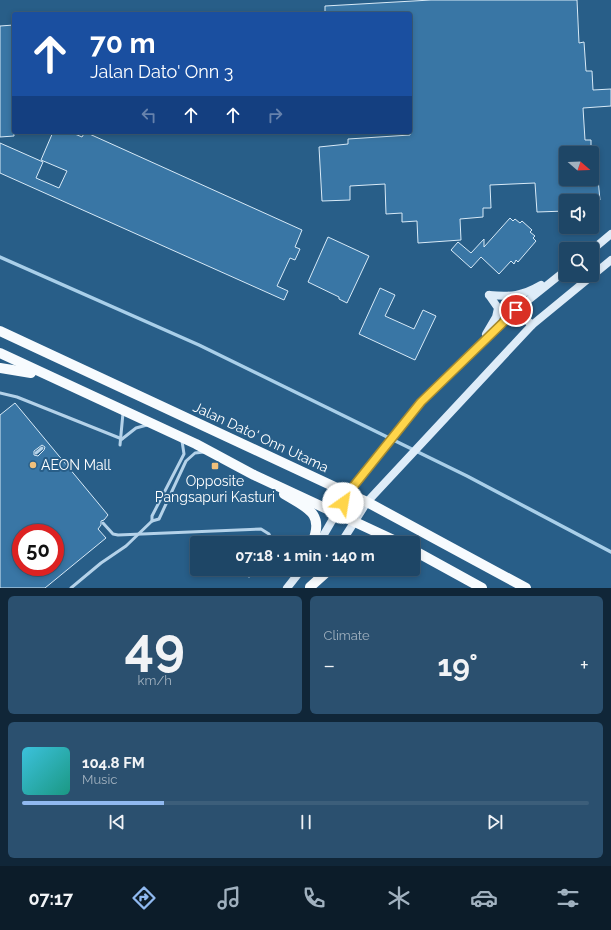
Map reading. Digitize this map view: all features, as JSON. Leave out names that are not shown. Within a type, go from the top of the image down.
[{"type":"main road","points":[[599,244],[611,234]]},
{"type":"main road","points":[[346,536],[367,502],[532,325],[611,260]]},
{"type":"main road","points":[[475,351],[496,317],[498,308],[489,295],[516,296],[527,293],[559,275]]},
{"type":"main road","points":[[323,536],[338,513],[348,493],[421,402],[516,310],[559,276]]},
{"type":"main road","points":[[516,310],[532,325]]},
{"type":"main road","name":"Jalan Dato' Onn Utama","points":[[0,331],[367,502],[526,588]]},
{"type":"main road","points":[[0,353],[180,437],[254,475],[386,536]]},
{"type":"main road","points":[[0,368],[38,374],[60,382]]},
{"type":"main road","points":[[254,475],[312,512],[316,517],[317,529],[314,536]]},
{"type":"main road","points":[[420,554],[482,588]]},
{"type":"main road","points":[[287,588],[296,576]]},
{"type":"main road","points":[[310,588],[318,576]]},
{"type":"main road","points":[[310,588],[323,576]]},
{"type":"lane","points":[[0,393],[17,397],[122,439]]},
{"type":"lane","points":[[120,445],[122,439],[123,411]]},
{"type":"lane","points":[[122,439],[136,428],[150,424]]},
{"type":"lane","points":[[152,521],[152,516],[184,454],[184,446],[180,437]]},
{"type":"lane","points":[[36,453],[42,448]]},
{"type":"lane","points":[[71,588],[100,563],[126,546],[152,521],[159,519],[186,461],[190,456],[195,453],[212,453]]},
{"type":"lane","points":[[170,479],[178,481]]},
{"type":"lane","points":[[103,523],[113,534],[118,535],[261,529],[270,536]]},
{"type":"building","points":[[431,0],[577,0],[579,43],[584,42],[586,71],[592,71],[593,90],[611,89],[611,106],[583,108],[585,140],[591,140],[591,146],[559,146],[559,186],[599,186],[600,200],[599,194],[559,194],[559,211],[537,212],[535,183],[490,185],[491,208],[483,208],[483,217],[460,219],[461,240],[418,243],[417,221],[402,222],[402,213],[386,214],[385,184],[350,186],[350,200],[322,201],[319,147],[348,144],[348,139],[412,134],[412,12],[325,12],[325,6]]},
{"type":"building","points":[[12,25],[12,134],[14,134],[14,136],[0,137],[0,26]]},
{"type":"building","points":[[52,134],[75,134],[82,137],[84,134],[89,134],[302,230],[295,247],[300,249],[295,260],[290,258],[277,286],[288,291],[284,300],[0,173],[0,143],[43,162],[36,178],[59,188],[67,171],[41,160]]},
{"type":"building","points":[[510,218],[513,221],[515,219],[520,223],[522,221],[532,230],[530,232],[535,236],[533,238],[536,241],[518,262],[516,260],[514,264],[511,261],[499,274],[481,257],[471,268],[451,250],[458,242],[471,253],[484,239],[484,247]]},
{"type":"building","points":[[328,237],[369,256],[347,303],[339,299],[339,297],[308,282]]},
{"type":"building","points":[[380,288],[395,295],[385,316],[414,329],[423,310],[436,316],[415,360],[359,334]]},
{"type":"building","name":"AEON Mall","points":[[15,403],[108,515],[101,521],[101,525],[98,529],[106,538],[64,572],[64,524],[12,524],[12,576],[60,576],[45,588],[0,588],[0,415]],"holes":[[[42,445],[45,447],[38,456],[34,455],[34,451]]]},
{"type":"waterway","points":[[0,257],[199,345],[467,476],[611,552]]},
{"type":"place","name":"AEON Mall","points":[[33,465]]},
{"type":"place","name":"Opposite Pangsapuri Kasturi","points":[[215,466]]},
{"type":"route","points":[[343,503],[348,493],[421,402],[516,310]]}]
